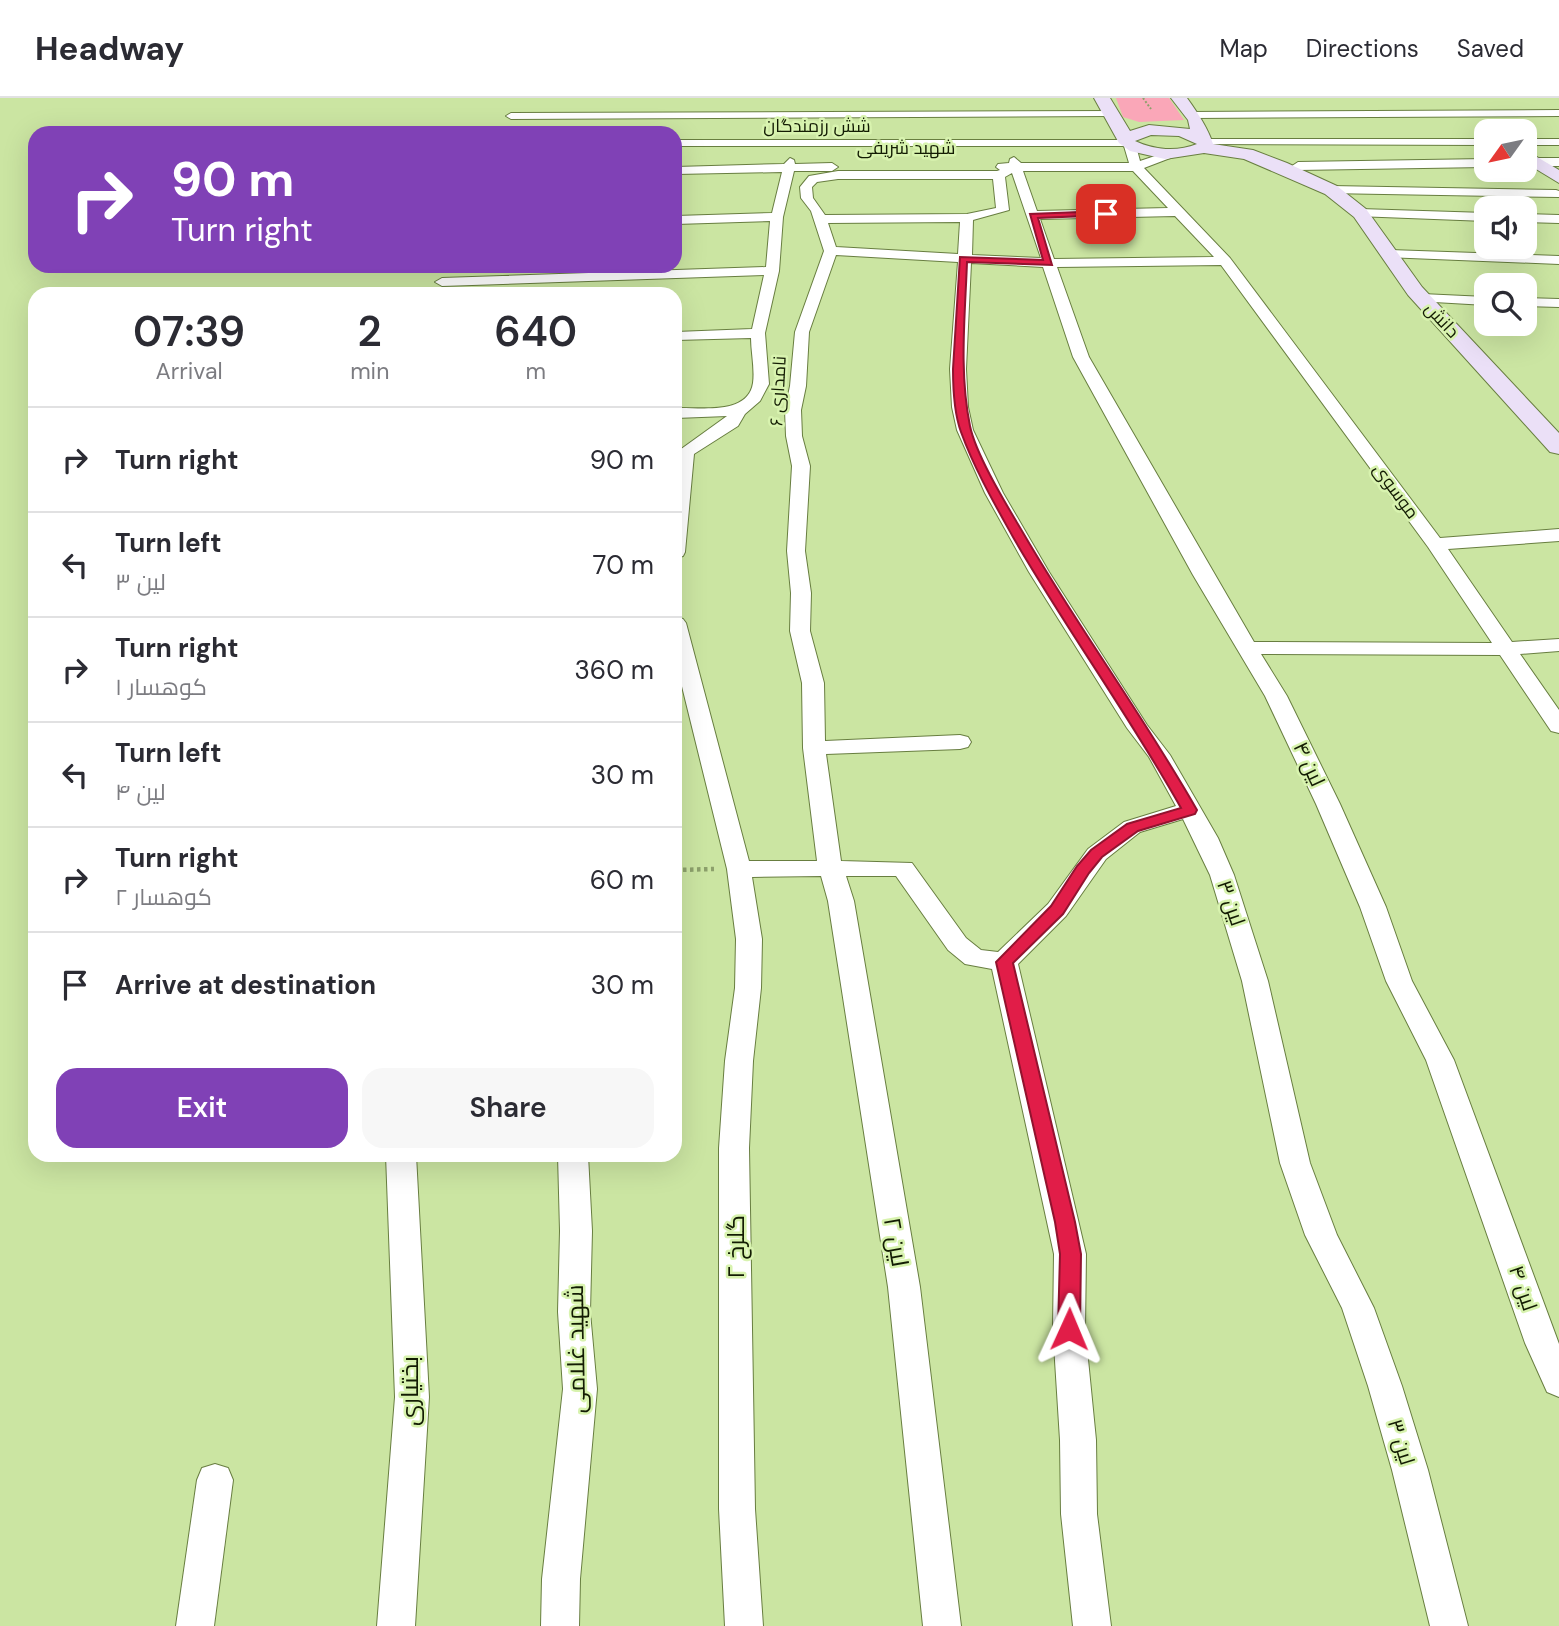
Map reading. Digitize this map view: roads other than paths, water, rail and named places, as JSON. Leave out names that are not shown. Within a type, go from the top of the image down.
[{"type":"street","points":[[905,98],[911,129]]},
{"type":"street","points":[[1102,98],[1131,151]]},
{"type":"street","points":[[1180,98],[1194,118],[1203,142]]},
{"type":"street","points":[[1194,118],[1559,113]]},
{"type":"street","points":[[511,116],[911,129],[1114,117],[1164,129],[1188,126],[1194,118]]},
{"type":"street","name":"شش رزمندگان","points":[[682,143],[911,129],[1131,151]]},
{"type":"street","points":[[1131,151],[1134,133],[1158,130],[1186,133],[1203,142]]},
{"type":"street","points":[[1131,151],[1174,153],[1203,142],[1474,142]]},
{"type":"street","name":"دانش","points":[[1203,142],[1256,151],[1298,166],[1332,185],[1331,190]]},
{"type":"street","name":"دانش","points":[[1203,142],[1247,154],[1331,190],[1360,213],[1422,298],[1559,447]]},
{"type":"street","points":[[1537,142],[1559,142]]},
{"type":"street","name":"شهید شریفی","points":[[682,163],[1004,166],[1131,151]]},
{"type":"street","name":"موسوی","points":[[1131,151],[1179,212],[1226,261],[1435,544],[1559,726]]},
{"type":"street","name":"شهید شریفی","points":[[682,170],[843,162]]},
{"type":"street","points":[[1537,162],[1559,162]]},
{"type":"street","points":[[1298,166],[1474,163]]},
{"type":"street","points":[[682,497],[687,452],[732,422],[739,411],[754,398],[761,384],[758,333],[772,271],[777,217],[790,165]]},
{"type":"street","points":[[820,219],[967,218],[1003,210],[1004,166],[838,174],[813,179],[806,187],[807,198],[820,219],[831,251],[1049,263],[1226,261]]},
{"type":"street","name":"لین ۴","points":[[1004,166],[1033,215],[1081,357],[1276,696],[1313,772],[1373,907],[1399,981],[1440,1060],[1542,1343],[1559,1382]]},
{"type":"street","points":[[1537,167],[1558,186]]},
{"type":"street","points":[[1331,190],[1558,186]]},
{"type":"street","points":[[1033,215],[1179,212]]},
{"type":"street","points":[[1360,213],[1474,217]]},
{"type":"street","points":[[682,220],[777,217]]},
{"type":"street","name":"لین ۳","points":[[967,218],[958,387],[965,430],[994,493],[1040,572],[1138,728],[1159,755],[1206,838],[1242,935],[1268,1035],[1295,1163],[1321,1235],[1357,1308],[1385,1386],[1410,1470],[1449,1626]]},
{"type":"street","points":[[1537,218],[1559,219]]},
{"type":"street","name":"نامداری ۶","points":[[831,251],[802,332],[798,386],[793,410],[794,436],[801,466],[796,551],[801,593],[800,631],[813,683],[814,748],[831,865]]},
{"type":"street","points":[[1390,254],[1559,260]]},
{"type":"street","points":[[460,287],[772,271]]},
{"type":"street","points":[[1422,298],[1474,300]]},
{"type":"street","points":[[1537,302],[1559,303]]},
{"type":"street","points":[[682,335],[758,333]]},
{"type":"street","points":[[682,413],[739,411]]},
{"type":"street","points":[[689,433],[716,433]]},
{"type":"street","points":[[1435,544],[1559,535]]},
{"type":"street","points":[[1247,648],[1507,649],[1559,645]]},
{"type":"street","name":"گلرخ ۲","points":[[682,646],[739,869],[749,939],[748,988],[739,1061],[734,1149],[737,1508],[744,1626]]},
{"type":"street","points":[[814,748],[960,742]]},
{"type":"street","points":[[1004,962],[1057,910],[1097,854],[1132,828],[1189,810]]},
{"type":"street","points":[[739,869],[831,865],[903,868],[957,944],[974,958],[1004,962]]},
{"type":"street","name":"لین ۲","points":[[831,865],[841,901],[860,1034],[904,1287],[942,1626]]},
{"type":"street","points":[[1004,962],[1070,1254],[1069,1329],[1078,1440],[1079,1514],[1092,1626]]},
{"type":"street","name":"بختیاری","points":[[396,1626],[412,1397],[401,1162]]},
{"type":"street","name":"شهید غلامی","points":[[560,1626],[561,1579],[580,1389],[574,1312],[576,1231],[573,1162]]},
{"type":"street","points":[[195,1626],[215,1480]]}]
